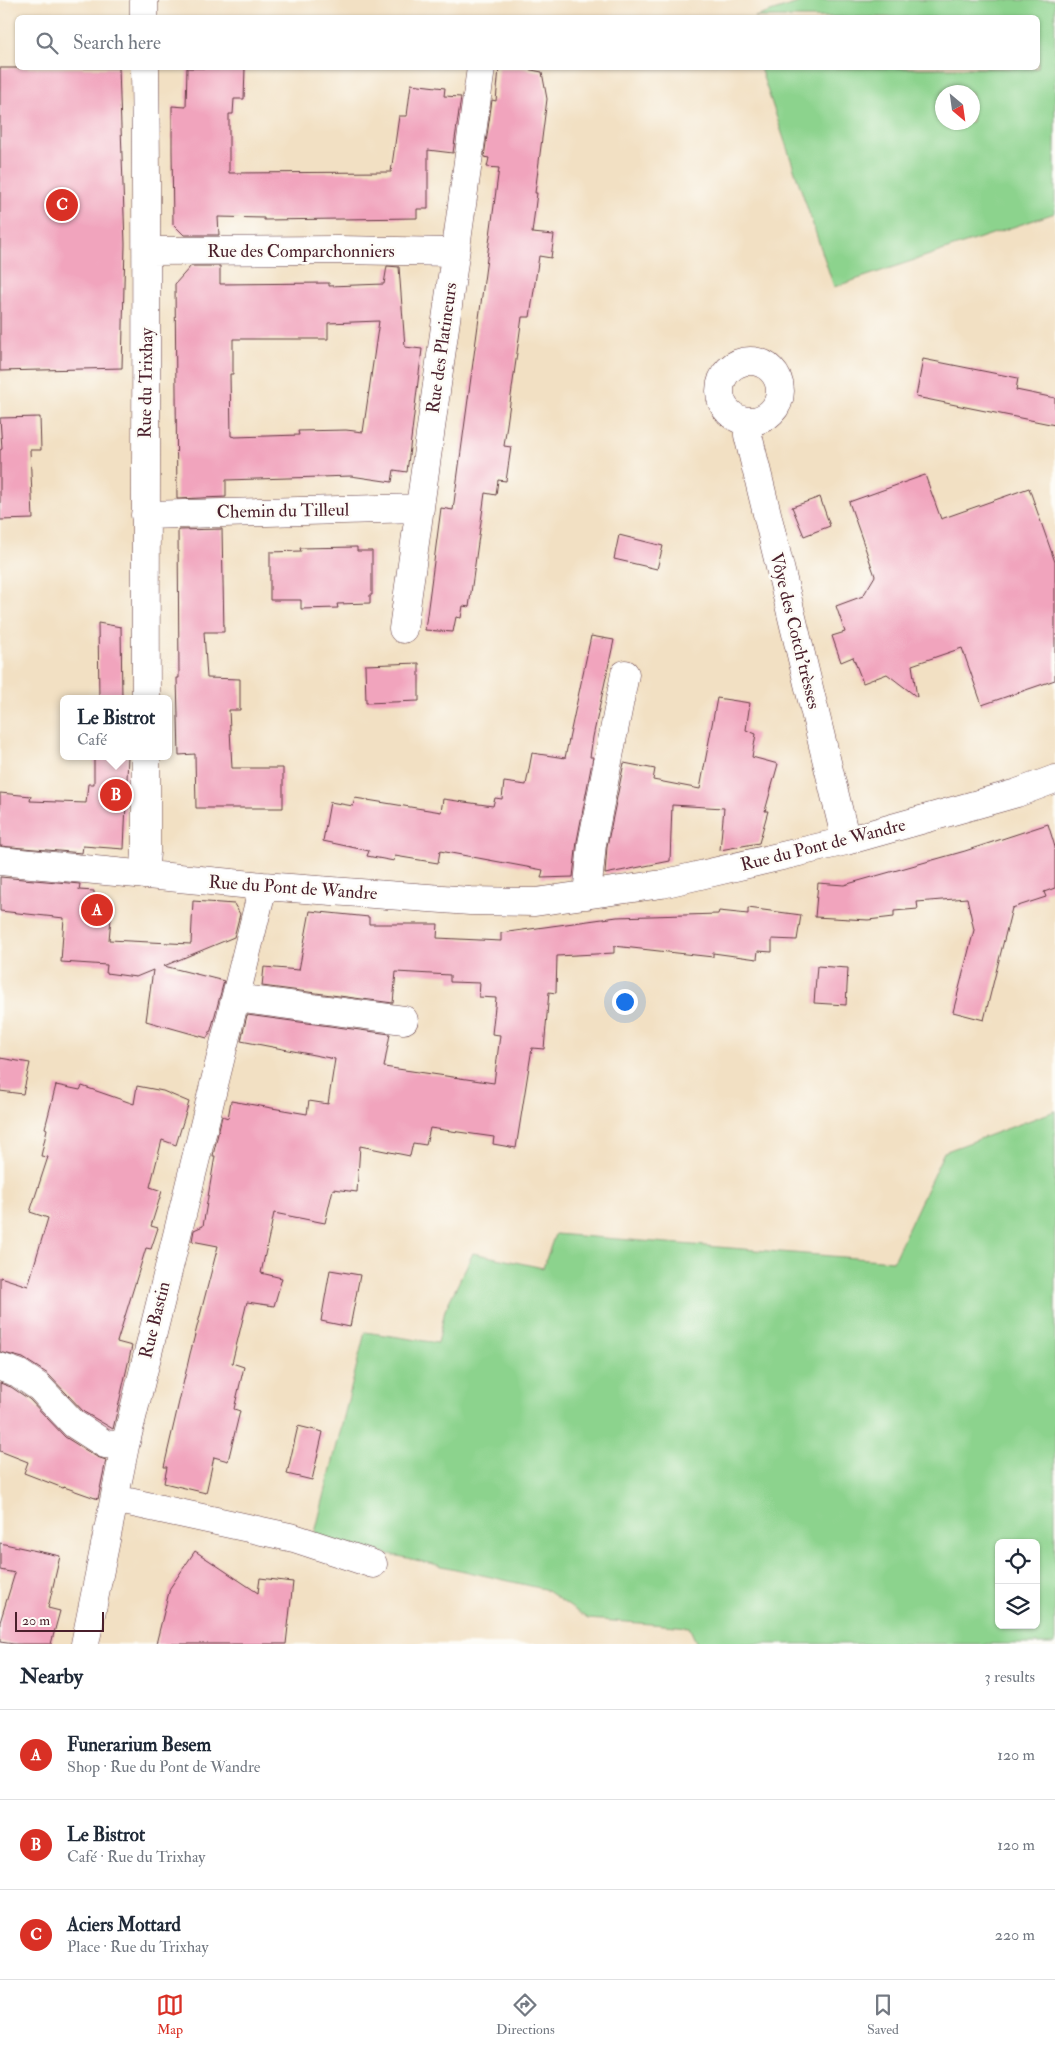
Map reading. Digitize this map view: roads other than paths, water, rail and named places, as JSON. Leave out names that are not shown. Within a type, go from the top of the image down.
[{"type":"street","points":[[144,0],[144,15]]},
{"type":"street","name":"Rue du Trixhay","points":[[145,70],[148,252],[145,515],[146,695]]},
{"type":"street","name":"Rue des Platineurs","points":[[402,629],[481,70]]},
{"type":"street","name":"Rue des Comparchonniers","points":[[148,252],[338,250],[455,252]]},
{"type":"street","name":"Vôye des Cotch'trèsses","points":[[748,421],[748,435],[846,841]]},
{"type":"street","name":"Chemin du Tilleul","points":[[145,515],[420,508]]},
{"type":"street","points":[[587,895],[592,844],[625,674]]},
{"type":"street","points":[[144,875],[146,852],[146,760]]},
{"type":"street","name":"Rue du Pont de Wandre","points":[[0,861],[263,886],[470,901],[535,902],[662,884],[846,841],[1017,793],[1055,779]]},
{"type":"street","name":"Rue Bastin","points":[[84,1644],[125,1446],[263,886]]},
{"type":"street","points":[[236,998],[404,1020]]},
{"type":"street","points":[[0,1367],[18,1373],[39,1387],[74,1424],[105,1444],[125,1446]]},
{"type":"street","points":[[114,1498],[294,1538],[373,1564]]},
{"type":"place","name":"Aciers Mottard","points":[[62,205]]},
{"type":"place","name":"Le Bistrot","points":[[116,795]]},
{"type":"place","name":"Funerarium Besem","points":[[97,910]]}]
